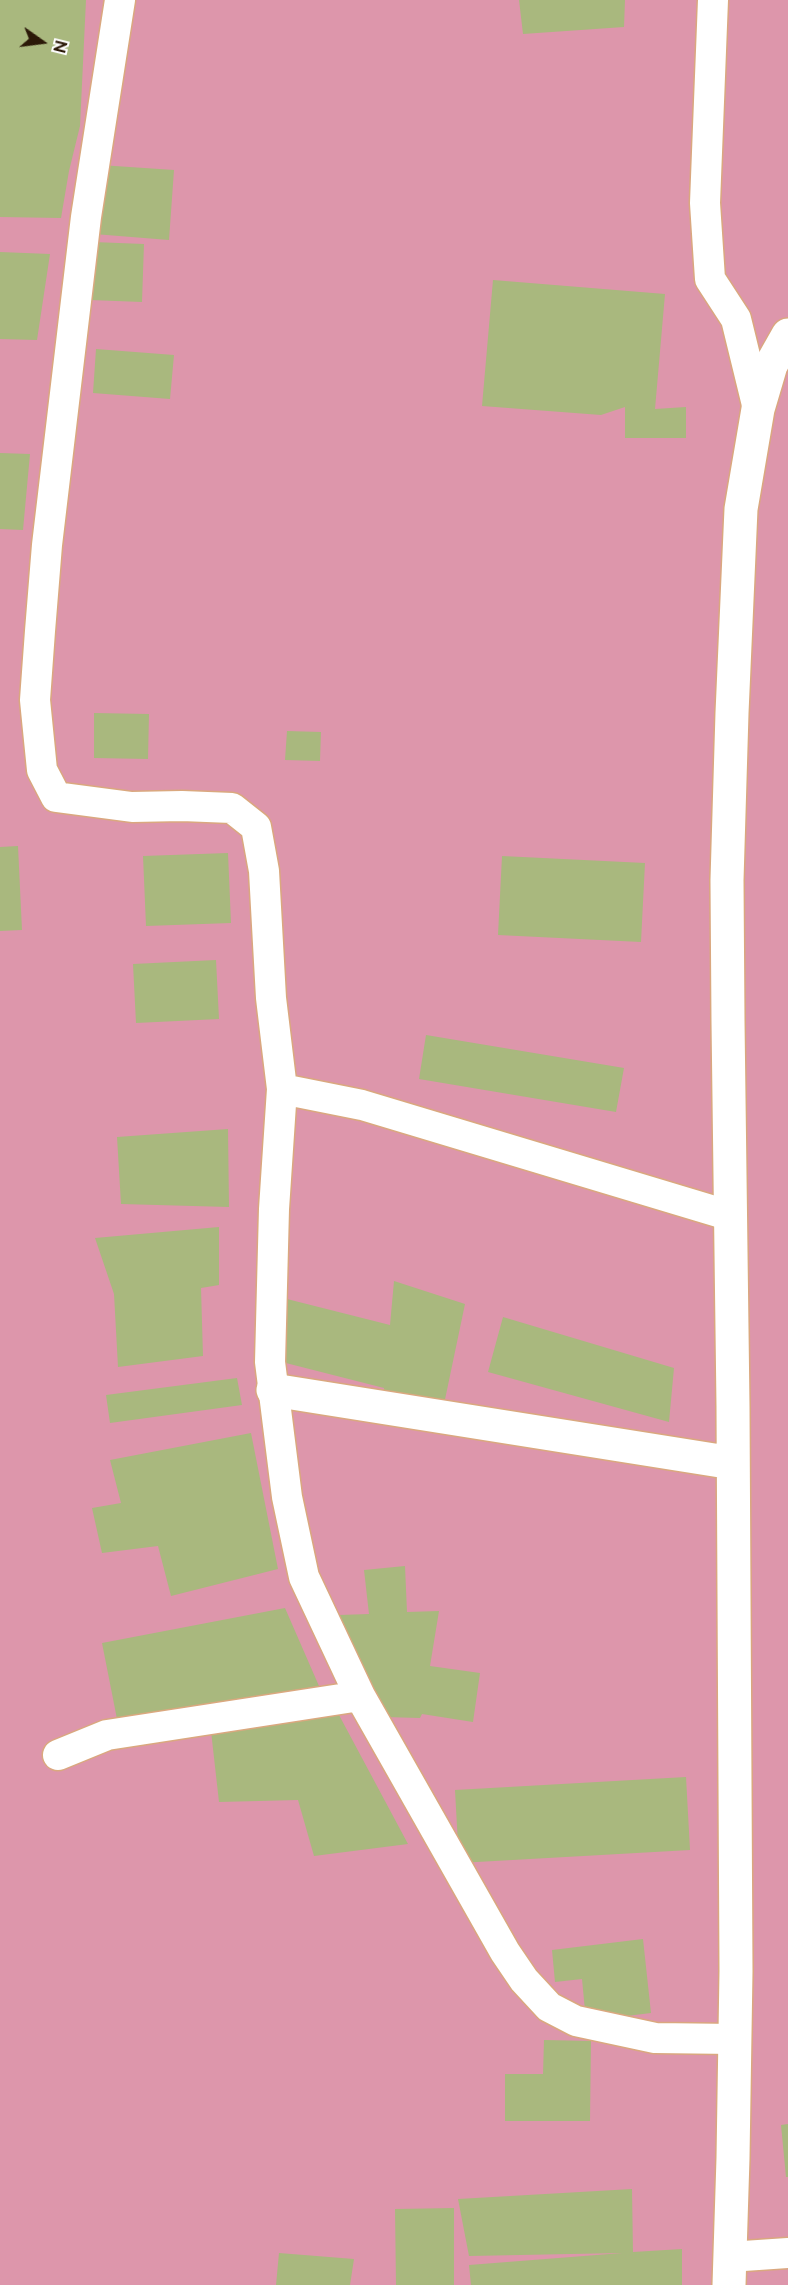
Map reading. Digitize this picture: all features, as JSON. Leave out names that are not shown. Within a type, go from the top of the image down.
[{"type":"main road","points":[[729,2271],[736,1959],[727,880],[732,713],[741,509],[758,409],[771,365],[788,335]]},
{"type":"main road","points":[[273,1390],[733,1463]]},
{"type":"street","points":[[120,0],[86,217],[47,545],[35,700],[42,770],[56,797],[132,807],[232,808],[256,827],[264,871],[271,998],[282,1089],[274,1209],[270,1362],[273,1390],[287,1497],[304,1578],[360,1696],[505,1952],[524,1980],[549,2007],[576,2021],[655,2038],[734,2039]]},
{"type":"street","points":[[713,0],[705,203],[710,279],[736,319],[758,409]]},
{"type":"street","points":[[282,1089],[362,1106],[731,1216]]},
{"type":"street","points":[[58,1755],[107,1735],[360,1696]]},
{"type":"street","points":[[729,2271],[788,2253]]},
{"type":"shaded area","points":[[0,0],[788,0],[788,2285],[0,2285]]},
{"type":"building","points":[[0,0],[86,0],[80,126],[61,218],[0,217]]},
{"type":"building","points":[[519,0],[625,0],[624,27],[523,34]]},
{"type":"building","points":[[100,165],[174,170],[169,240],[94,234]]},
{"type":"building","points":[[93,242],[144,244],[142,302],[90,300]]},
{"type":"building","points":[[0,252],[50,254],[37,340],[0,339]]},
{"type":"building","points":[[493,280],[665,294],[655,409],[686,407],[686,438],[625,438],[625,407],[601,415],[482,406]]},
{"type":"building","points":[[96,349],[174,355],[170,399],[93,393]]},
{"type":"building","points":[[0,453],[30,454],[23,530],[0,529]]},
{"type":"building","points":[[94,713],[149,714],[148,759],[94,758]]},
{"type":"building","points":[[287,731],[321,732],[320,761],[285,760]]},
{"type":"building","points":[[18,846],[22,930],[0,931],[0,847]]},
{"type":"building","points":[[228,853],[231,923],[146,926],[143,856]]},
{"type":"building","points":[[502,856],[645,863],[641,942],[498,935]]},
{"type":"building","points":[[216,960],[219,1019],[136,1023],[133,964]]},
{"type":"building","points":[[426,1035],[624,1068],[616,1112],[419,1079]]},
{"type":"building","points":[[228,1129],[229,1207],[121,1204],[117,1137]]},
{"type":"building","points":[[219,1227],[219,1285],[201,1288],[203,1356],[118,1367],[114,1294],[95,1238]]},
{"type":"building","points":[[394,1281],[465,1304],[443,1409],[383,1396],[384,1388],[278,1361],[283,1298],[390,1325]]},
{"type":"building","points":[[503,1317],[674,1368],[669,1422],[488,1372]]},
{"type":"building","points":[[237,1378],[242,1405],[110,1423],[106,1395]]},
{"type":"building","points":[[251,1433],[278,1569],[171,1596],[158,1546],[102,1553],[92,1508],[121,1503],[110,1460]]},
{"type":"building","points":[[405,1566],[407,1612],[439,1611],[430,1666],[480,1673],[473,1722],[422,1714],[420,1718],[384,1717],[339,1615],[369,1614],[364,1570]]},
{"type":"building","points":[[285,1608],[319,1686],[117,1719],[102,1643]]},
{"type":"building","points":[[339,1715],[408,1844],[314,1856],[298,1800],[219,1802],[211,1731]]},
{"type":"building","points":[[686,1777],[690,1850],[459,1863],[455,1790]]},
{"type":"building","points":[[643,1939],[651,2013],[586,2021],[582,1979],[555,1982],[552,1950]]},
{"type":"building","points":[[544,2040],[591,2041],[590,2121],[505,2121],[505,2074],[543,2074]]},
{"type":"building","points":[[788,2124],[788,2177],[786,2177],[781,2125]]},
{"type":"building","points":[[632,2189],[633,2252],[682,2249],[682,2285],[471,2285],[469,2265],[622,2253],[469,2256],[458,2199]]},
{"type":"building","points":[[454,2208],[454,2285],[396,2285],[395,2209]]},
{"type":"building","points":[[279,2253],[354,2259],[350,2285],[276,2285]]}]
